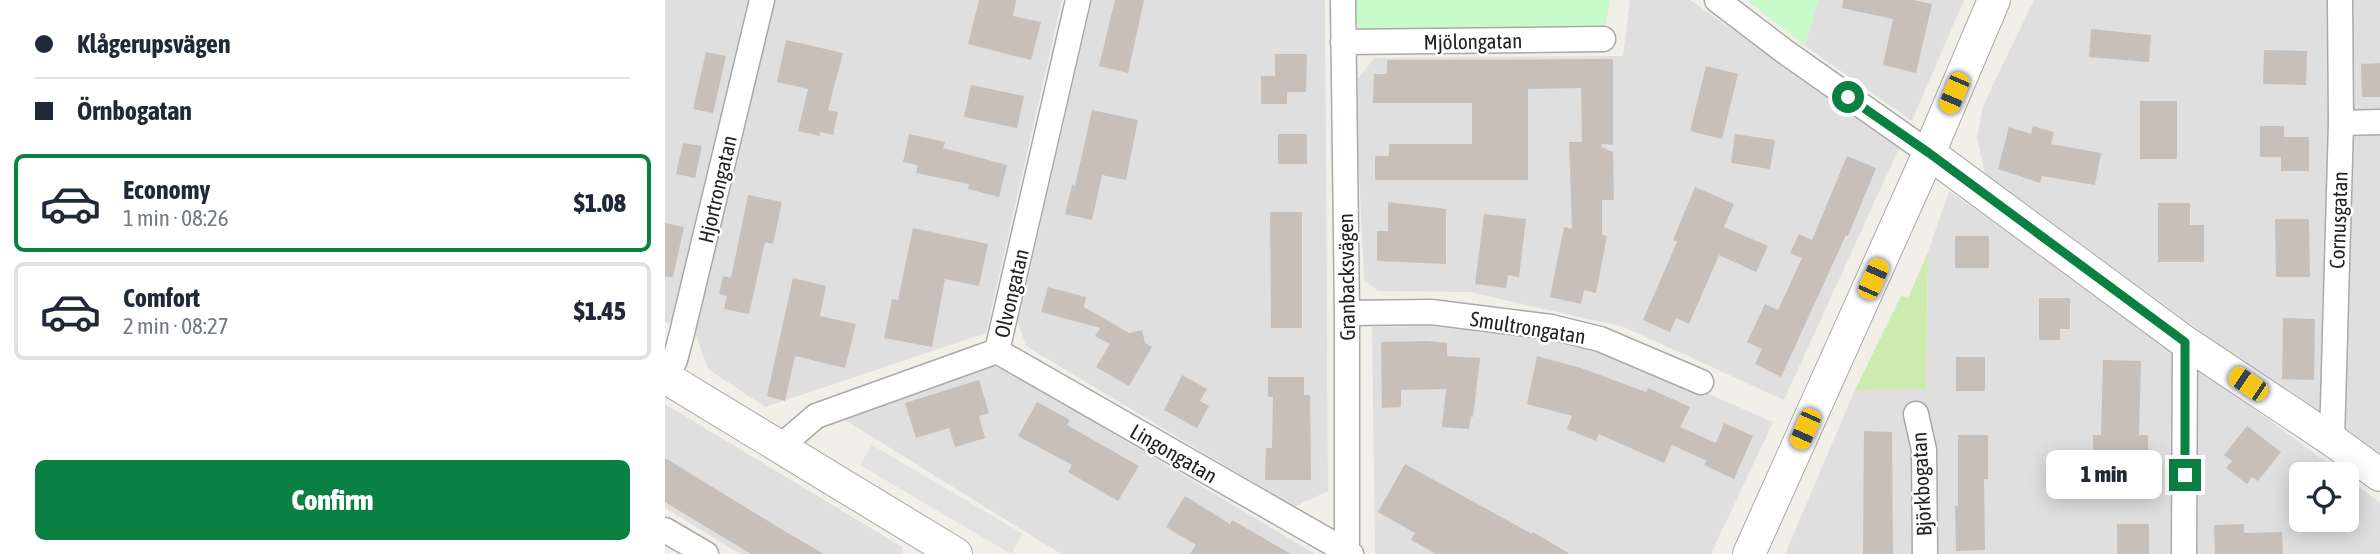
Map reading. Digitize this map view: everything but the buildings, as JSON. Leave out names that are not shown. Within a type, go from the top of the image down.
[{"type":"street","name":"Hjortrongatan","points":[[666,377],[675,360],[682,333],[762,0]]},
{"type":"street","name":"Olvongatan","points":[[780,447],[815,416],[997,351],[1078,0]]},
{"type":"street","name":"Granbacksvägen","points":[[1343,0],[1348,553]]},
{"type":"street","points":[[1717,0],[2185,342],[2380,475]]},
{"type":"street","points":[[1749,554],[1929,153],[1994,0]]},
{"type":"street","name":"Cornusgatan","points":[[2332,440],[2341,122],[2340,0]]},
{"type":"street","name":"Mjölongatan","points":[[1343,42],[1603,39]]},
{"type":"street","points":[[2341,122],[2380,122]]},
{"type":"street","name":"Smultrongatan","points":[[1347,313],[1431,312],[1551,327],[1600,339],[1701,382]]},
{"type":"street","points":[[2184,554],[2185,342]]},
{"type":"street","name":"Lingongatan","points":[[997,351],[1348,553]]},
{"type":"street","points":[[666,377],[944,551]]},
{"type":"street","name":"Björkbogatan","points":[[1916,414],[1924,450],[1925,554]]},
{"type":"street","points":[[665,530],[706,554]]},
{"type":"shaded area","points":[[665,0],[753,0],[675,321],[665,323]]},
{"type":"shaded area","points":[[773,0],[1062,0],[986,333],[765,407],[708,369],[695,332]]},
{"type":"shaded area","points":[[1092,0],[1325,0],[1328,491],[1294,507],[1026,346],[1018,322]]},
{"type":"shaded area","points":[[1630,0],[1690,0],[1900,146],[1784,400],[1624,327],[1469,292],[1378,291],[1364,280],[1355,83],[1374,58],[1623,56]]},
{"type":"shaded area","points":[[1818,0],[1964,0],[1912,121],[1805,46]]},
{"type":"shaded area","points":[[2034,0],[2380,0],[2380,462],[1985,174],[1977,138],[1983,106]]},
{"type":"shaded area","points":[[1949,191],[2107,300],[2326,462],[2289,462],[2289,532],[2359,532],[2359,487],[2380,503],[2380,554],[1785,554],[1855,390],[1926,389],[1928,252]]},
{"type":"shaded area","points":[[1428,326],[1595,345],[1773,422],[1711,554],[1375,554],[1372,327]]},
{"type":"shaded area","points":[[997,364],[1315,554],[1061,554],[845,420]]},
{"type":"shaded area","points":[[665,404],[902,547],[903,554],[740,554],[665,508]]},
{"type":"shaded area","points":[[872,445],[1023,534],[1011,554],[860,465]]},
{"type":"green space","points":[[1349,0],[1610,0],[1603,39],[1343,42]]},
{"type":"green space","points":[[1746,0],[1818,0],[1805,46]]},
{"type":"green space","points":[[1928,252],[1926,389],[1855,390],[1901,296],[1908,298]]},
{"type":"route","points":[[1848,97],[1929,153],[2185,342],[2185,475]]}]
